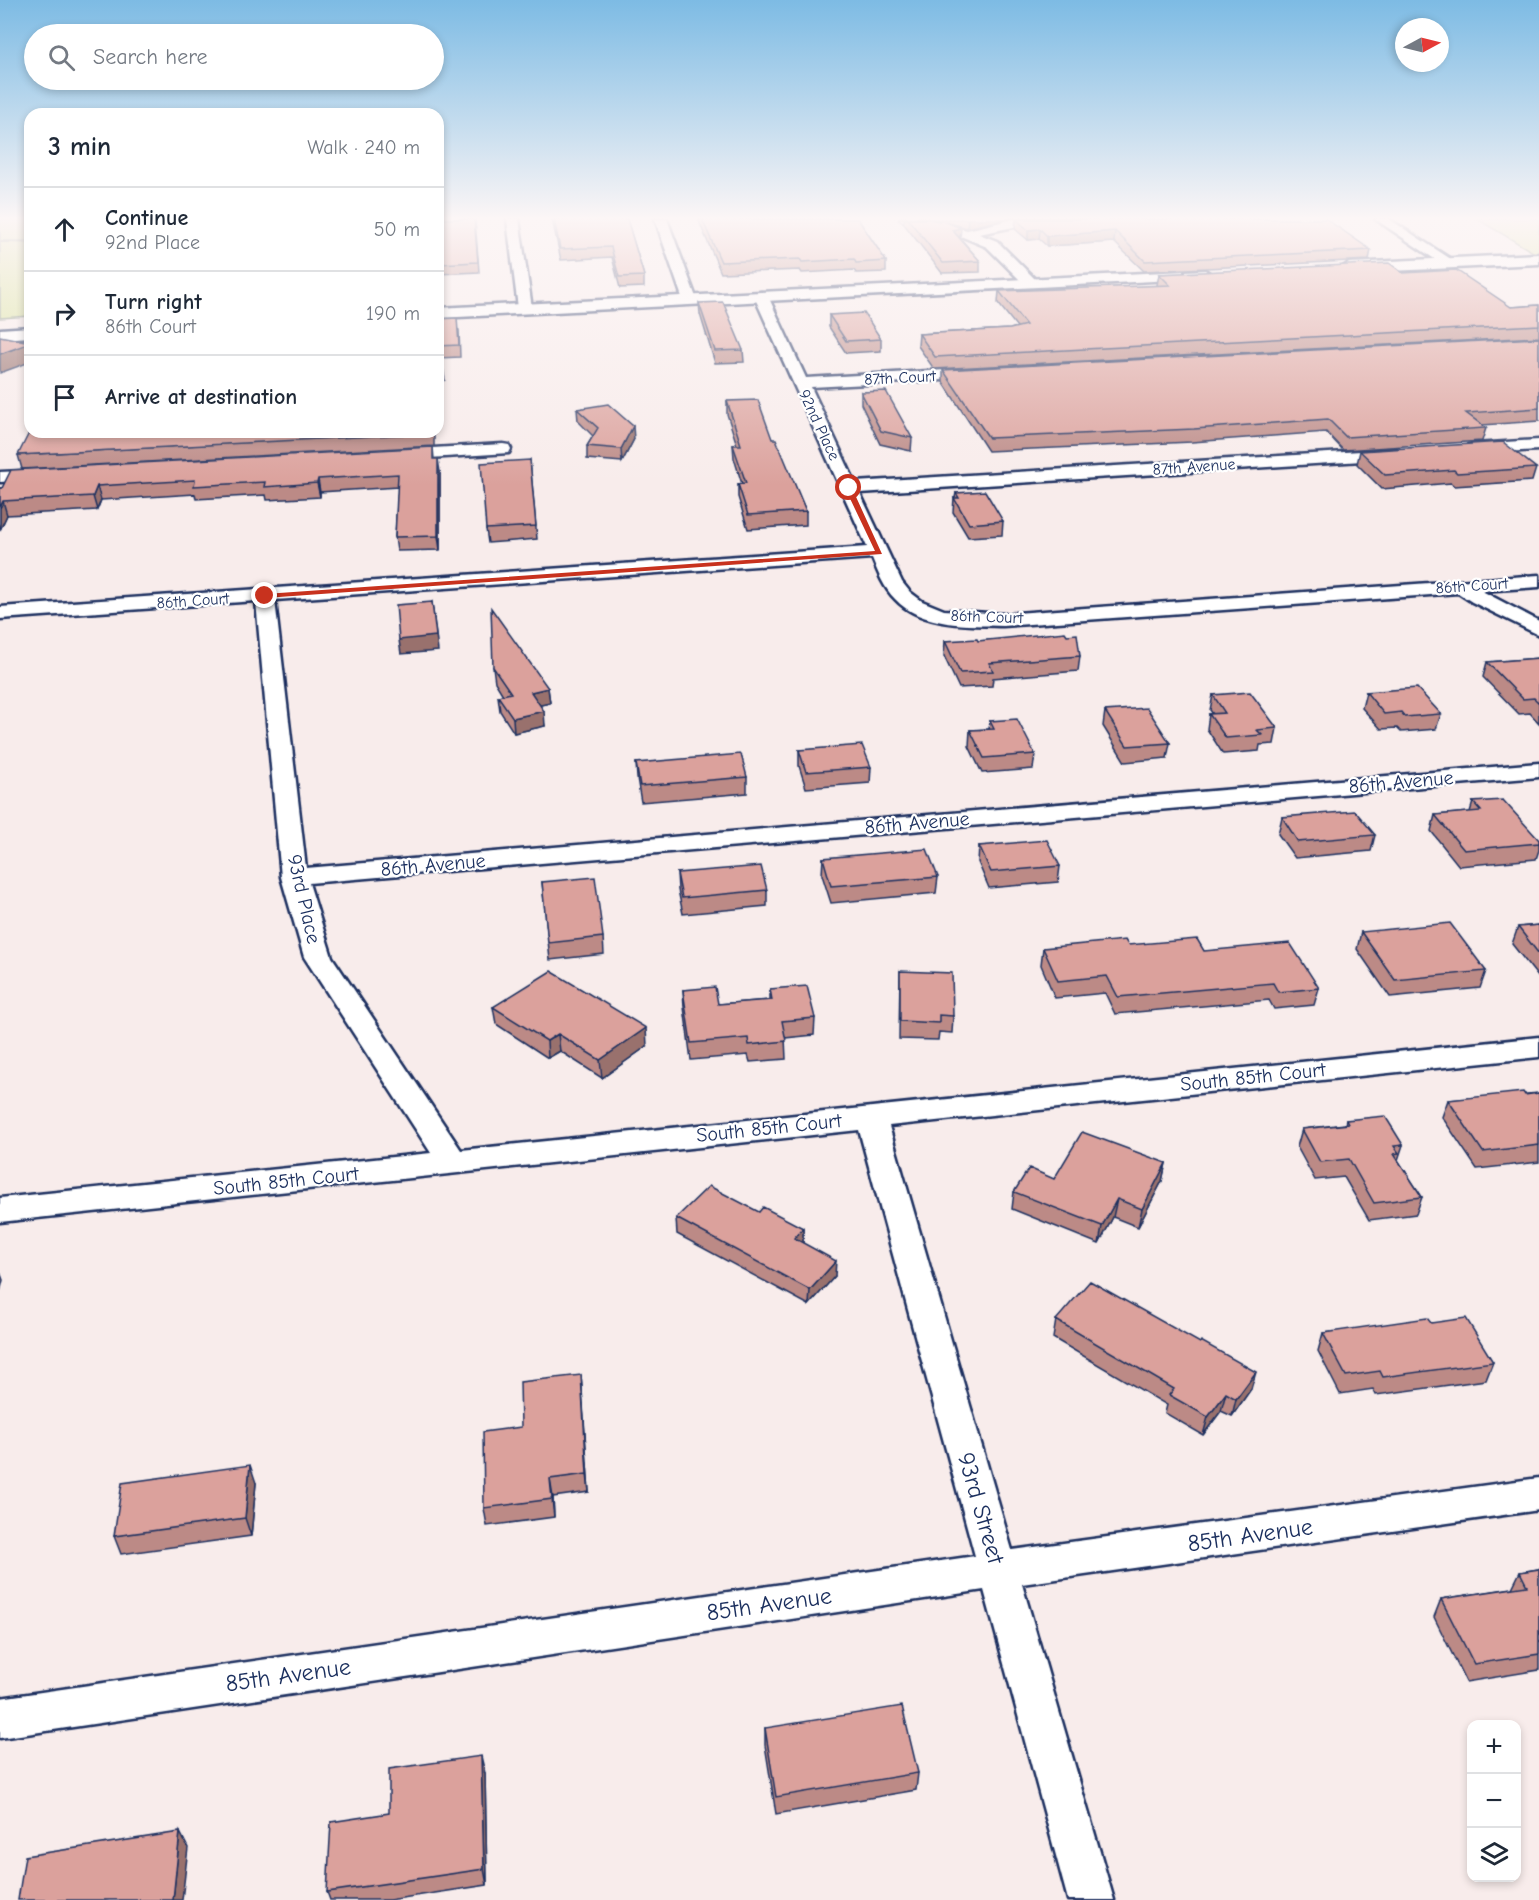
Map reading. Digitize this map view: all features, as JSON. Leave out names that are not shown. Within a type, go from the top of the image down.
[{"type":"street","points":[[444,313],[532,308]]},
{"type":"street","name":"92nd Place","points":[[766,308],[879,552]]},
{"type":"street","points":[[0,334],[24,332]]},
{"type":"street","name":"87th Court","points":[[800,383],[1002,372]]},
{"type":"street","points":[[1456,450],[1539,445]]},
{"type":"street","points":[[375,456],[503,449]]},
{"type":"street","name":"87th Avenue","points":[[849,488],[1408,453]]},
{"type":"street","points":[[0,477],[58,474]]},
{"type":"street","name":"86th Court","points":[[0,613],[879,552],[899,594],[912,604],[940,615],[976,620],[1003,620],[1539,581]]},
{"type":"street","points":[[1463,587],[1479,598],[1539,629]]},
{"type":"street","name":"93rd Place","points":[[265,596],[294,877],[318,957],[453,1163]]},
{"type":"street","name":"86th Avenue","points":[[294,877],[1539,770]]},
{"type":"street","name":"South 85th Court","points":[[0,1210],[1539,1047]]},
{"type":"street","name":"93rd Street","points":[[871,1117],[1091,1900]]},
{"type":"street","name":"85th Avenue","points":[[0,1718],[999,1570],[1539,1494]]},
{"type":"green space","points":[[0,308],[24,308],[24,316],[0,318]]},
{"type":"building","points":[[701,308],[725,308],[743,350],[715,351]]},
{"type":"building","points":[[1012,308],[1539,308],[1539,325],[935,357],[919,334],[1010,329],[1026,325]]},
{"type":"building","points":[[864,313],[881,339],[846,341],[829,315]]},
{"type":"building","points":[[457,318],[459,345],[444,346],[444,319]]},
{"type":"building","points":[[0,336],[24,341],[24,345],[0,354]]},
{"type":"building","points":[[1539,338],[1539,408],[1466,413],[1486,428],[1346,437],[1328,419],[1194,429],[989,438],[943,370]]},
{"type":"building","points":[[886,391],[912,438],[881,431],[861,392]]},
{"type":"building","points":[[758,400],[772,439],[776,439],[806,511],[748,515],[738,484],[746,483],[733,445],[741,445],[727,401]]},
{"type":"building","points":[[608,404],[633,426],[621,449],[587,446],[598,428],[577,409]]},
{"type":"building","points":[[26,438],[339,438],[18,455]]},
{"type":"building","points":[[1503,442],[1536,468],[1385,475],[1360,451]]},
{"type":"building","points":[[433,447],[433,459],[438,459],[438,536],[395,537],[398,474],[318,479],[317,483],[264,487],[265,482],[194,486],[195,480],[97,486],[93,496],[3,501],[0,508],[0,488],[11,470]]},
{"type":"building","points":[[530,460],[536,526],[486,529],[481,463]]},
{"type":"building","points":[[985,491],[1003,521],[969,524],[954,498],[959,498],[956,493]]},
{"type":"building","points":[[432,602],[436,636],[399,640],[396,605]]},
{"type":"building","points":[[491,608],[548,688],[531,692],[544,711],[513,718],[498,696],[511,693],[493,667]]},
{"type":"building","points":[[1065,632],[1067,635],[1077,634],[1080,656],[989,663],[993,671],[960,673],[945,641],[977,639],[978,641]]},
{"type":"building","points":[[1539,658],[1539,703],[1534,698],[1523,699],[1487,662]]},
{"type":"building","points":[[1417,688],[1441,714],[1405,717],[1401,712],[1384,714],[1366,692]]},
{"type":"building","points":[[1250,692],[1277,728],[1257,730],[1262,735],[1226,738],[1209,714],[1225,713],[1213,695]]},
{"type":"building","points":[[1147,708],[1170,743],[1127,746],[1105,711]]},
{"type":"building","points":[[1017,719],[1035,754],[984,758],[970,730],[994,729],[990,721]]},
{"type":"building","points":[[862,745],[871,767],[806,772],[799,750]]},
{"type":"building","points":[[741,754],[747,777],[640,786],[636,763]]},
{"type":"building","points":[[1503,800],[1539,840],[1539,843],[1464,850],[1435,815],[1481,811],[1473,802]]},
{"type":"building","points":[[1355,811],[1375,835],[1298,842],[1282,817]]},
{"type":"building","points":[[1047,840],[1060,866],[991,872],[979,846]]},
{"type":"building","points":[[927,849],[938,877],[831,886],[823,858]]},
{"type":"building","points":[[761,866],[767,890],[682,898],[677,873]]},
{"type":"building","points":[[595,877],[603,937],[548,943],[542,882]]},
{"type":"building","points":[[1450,923],[1486,971],[1395,980],[1361,932]]},
{"type":"building","points":[[1539,925],[1539,954],[1518,927]]},
{"type":"building","points":[[1197,939],[1204,951],[1290,943],[1319,988],[1278,992],[1273,983],[1118,997],[1107,976],[1058,981],[1043,948],[1125,940],[1128,945]]},
{"type":"building","points":[[551,971],[646,1028],[600,1060],[558,1034],[547,1041],[493,1007]]},
{"type":"building","points":[[900,971],[952,973],[953,1016],[939,1015],[939,1023],[900,1021]]},
{"type":"building","points":[[807,986],[815,1018],[782,1021],[786,1041],[749,1045],[748,1038],[691,1043],[683,990],[715,987],[718,1004],[772,1000],[770,989]]},
{"type":"building","points":[[1523,1092],[1525,1095],[1539,1093],[1539,1145],[1483,1152],[1448,1100]]},
{"type":"building","points":[[1385,1116],[1403,1145],[1394,1146],[1399,1153],[1394,1154],[1422,1197],[1374,1203],[1349,1159],[1320,1162],[1302,1129],[1348,1124],[1346,1120]]},
{"type":"building","points":[[1082,1132],[1166,1163],[1142,1209],[1117,1199],[1102,1226],[1014,1192],[1029,1168],[1054,1179]]},
{"type":"building","points":[[709,1186],[759,1212],[763,1207],[803,1228],[794,1238],[836,1261],[810,1290],[676,1218]]},
{"type":"building","points":[[1090,1281],[1256,1372],[1236,1399],[1226,1393],[1208,1417],[1169,1395],[1174,1389],[1056,1320]]},
{"type":"building","points":[[1427,1318],[1431,1323],[1466,1318],[1493,1362],[1383,1377],[1380,1371],[1346,1376],[1323,1333]]},
{"type":"building","points":[[581,1375],[587,1474],[550,1479],[552,1499],[484,1508],[483,1432],[521,1427],[520,1382]]},
{"type":"building","points":[[250,1465],[245,1518],[114,1536],[122,1483]]},
{"type":"building","points":[[1539,1569],[1539,1654],[1474,1664],[1441,1599],[1527,1586],[1520,1572]]},
{"type":"building","points":[[902,1706],[918,1773],[776,1797],[765,1728]]},
{"type":"building","points":[[481,1756],[484,1869],[327,1892],[331,1822],[389,1813],[389,1769]]},
{"type":"building","points":[[180,1832],[173,1900],[18,1900],[25,1856]]},
{"type":"route","points":[[265,596],[879,552],[849,488]]}]
